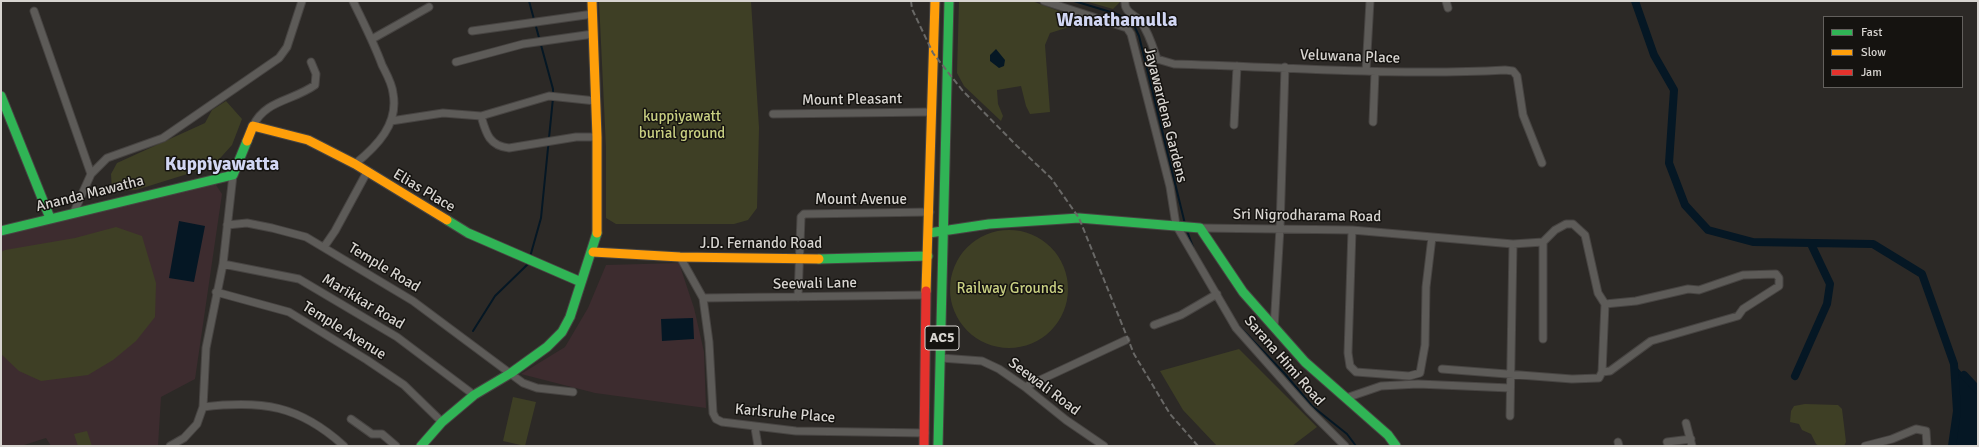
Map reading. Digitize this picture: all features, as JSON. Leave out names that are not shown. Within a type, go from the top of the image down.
[{"type":"main road","points":[[421,446],[442,422],[474,395],[511,373],[547,347],[562,332],[570,316],[597,238],[599,212],[592,1]]},
{"type":"main road","name":"AC5","points":[[924,446],[926,295],[930,212],[931,112],[935,1]]},
{"type":"main road","name":"AC5","points":[[938,446],[949,1]]},
{"type":"main road","points":[[1,96],[50,218]]},
{"type":"main road","points":[[233,175],[239,164],[253,126]]},
{"type":"main road","name":"Elias Place","points":[[253,126],[308,140],[355,164],[468,233],[581,282]]},
{"type":"main road","name":"Ananda Mawatha","points":[[1,231],[74,212],[233,175]]},
{"type":"main road","name":"Sri Nigrodharama Road","points":[[929,233],[989,224],[1079,218],[1197,227]]},
{"type":"main road","points":[[1197,227],[1243,292],[1274,328],[1305,362],[1388,435],[1396,446]]},
{"type":"main road","name":"J.D. Fernando Road","points":[[593,252],[680,257],[799,259],[928,256]]},
{"type":"street","points":[[74,212],[91,174],[107,158],[163,138],[254,77],[279,58],[287,47],[302,1]]},
{"type":"street","points":[[353,1],[372,39],[393,91],[395,106],[391,121],[380,140],[355,164]]},
{"type":"street","name":"Jayawardena Gardens","points":[[1044,1],[1127,28],[1131,34],[1170,187],[1178,225]]},
{"type":"street","name":"Veluwana Place","points":[[1124,1],[1124,6],[1128,11],[1140,20],[1157,59],[1174,64],[1285,67],[1366,72],[1447,73],[1504,70],[1513,71],[1517,76],[1523,115],[1542,163]]},
{"type":"street","points":[[1366,72],[1370,1]]},
{"type":"street","points":[[372,39],[429,7]]},
{"type":"street","points":[[34,11],[91,174]]},
{"type":"street","points":[[472,31],[593,14]]},
{"type":"street","points":[[456,62],[540,42],[593,34]]},
{"type":"street","points":[[253,126],[256,119],[267,107],[304,93],[315,85],[316,74],[311,62]]},
{"type":"street","points":[[1234,125],[1237,66]]},
{"type":"street","points":[[1274,328],[1280,228],[1285,67]]},
{"type":"street","points":[[1373,122],[1375,72]]},
{"type":"street","points":[[391,121],[443,112],[481,116],[549,96],[596,101]]},
{"type":"street","name":"Mount Pleasant","points":[[773,114],[931,112]]},
{"type":"street","points":[[481,116],[489,137],[499,147],[509,148],[576,137],[597,137]]},
{"type":"street","points":[[324,247],[335,231],[367,172]]},
{"type":"street","points":[[170,446],[184,438],[197,424],[203,407],[206,348],[216,292],[223,264],[233,175]]},
{"type":"street","name":"Mount Avenue","points":[[798,297],[801,217],[804,214],[930,212]]},
{"type":"street","name":"Temple Road","points":[[227,225],[247,223],[306,237],[412,300],[523,383],[537,388],[573,392]]},
{"type":"street","points":[[1442,369],[1572,379],[1599,378],[1602,372],[1605,304],[1598,293],[1585,235],[1573,224],[1566,224],[1555,230],[1543,242],[1543,339]]},
{"type":"street","name":"Sarana Himi Road","points":[[1178,225],[1236,328],[1308,409],[1345,446]]},
{"type":"street","name":"Sri Nigrodharama Road","points":[[1197,227],[1352,230],[1513,244],[1543,242]]},
{"type":"street","points":[[1352,230],[1348,352],[1350,366],[1356,372],[1409,376],[1420,373],[1425,345],[1426,287],[1432,236]]},
{"type":"street","points":[[1510,416],[1509,374],[1513,244]]},
{"type":"street","name":"Karlsruhe Place","points":[[680,257],[703,298],[709,342],[713,413],[716,419],[722,422],[755,428],[796,432],[925,433]]},
{"type":"street","name":"Marikkar Road","points":[[223,264],[299,279],[397,337],[474,395]]},
{"type":"street","points":[[1602,372],[1610,371],[1651,341],[1738,316],[1743,309],[1779,286],[1779,278],[1776,274],[1743,275],[1699,290],[1688,289],[1636,301],[1605,304]]},
{"type":"street","name":"Temple Avenue","points":[[216,292],[288,312],[367,360],[404,385],[442,422]]},
{"type":"street","points":[[1154,325],[1181,315],[1217,294]]},
{"type":"street","name":"Seewali Lane","points":[[703,298],[926,295]]},
{"type":"street","points":[[1025,387],[1126,340]]},
{"type":"street","name":"Seewali Road","points":[[941,358],[982,361],[999,369],[1025,387],[1066,420],[1104,446]]},
{"type":"street","points":[[1346,398],[1382,386],[1418,384],[1510,388]]},
{"type":"street","points":[[203,407],[232,404],[284,408],[310,421],[332,435],[344,446]]},
{"type":"street","points":[[351,419],[372,434],[382,434],[396,446]]},
{"type":"street","points":[[1669,446],[1667,442],[1691,442],[1686,423]]},
{"type":"street","points":[[755,428],[758,446]]},
{"type":"street","points":[[1865,446],[1892,439],[1916,429],[1926,432],[1927,446]]},
{"type":"shaded area","points":[[214,182],[222,194],[195,379],[161,397],[158,446],[51,446],[46,438],[21,446],[1,445],[1,232]]},
{"type":"shaded area","points":[[679,263],[694,308],[704,352],[706,408],[595,393],[521,374],[565,347],[588,308],[606,265]]},
{"type":"green space","name":"kuppiyawatt burial ground","points":[[599,1],[751,1],[759,128],[757,208],[748,220],[734,224],[616,224],[606,218],[606,148]]},
{"type":"green space","points":[[959,1],[1032,1],[1080,19],[1079,24],[1050,33],[1045,45],[1050,112],[1030,114],[1026,106],[1021,86],[997,90],[998,104],[1003,116],[1001,121],[964,86],[957,73]]},
{"type":"green space","points":[[1085,1],[1121,1],[1113,9]]},
{"type":"green space","points":[[226,101],[242,119],[232,145],[213,166],[136,190],[112,191],[111,174],[117,163],[205,123],[212,110]]},
{"type":"green space","points":[[116,227],[142,236],[156,283],[155,317],[136,341],[113,360],[88,375],[41,381],[19,371],[1,354],[1,252],[5,250],[75,238]]},
{"type":"green space","name":"Railway Grounds","points":[[1009,230],[1020,231],[1032,235],[1051,247],[1063,266],[1067,278],[1067,300],[1063,312],[1051,331],[1032,343],[1020,347],[1009,348],[998,347],[986,343],[967,331],[955,312],[951,300],[950,289],[951,278],[955,266],[967,247],[986,235],[998,231]]},
{"type":"green space","points":[[1239,349],[1317,427],[1292,446],[1217,446],[1183,410],[1160,371]]},
{"type":"green space","points":[[513,397],[536,402],[525,446],[503,441]]},
{"type":"green space","points":[[1805,404],[1838,405],[1842,409],[1846,442],[1844,446],[1819,446],[1816,444],[1811,434],[1802,430],[1799,424],[1790,422],[1791,411],[1794,406]]},
{"type":"green space","points":[[87,431],[92,446],[78,446],[74,434]]},
{"type":"water","points":[[996,49],[1005,60],[1004,66],[999,68],[990,61],[990,55]]},
{"type":"water","points":[[179,221],[205,226],[194,282],[169,278]]},
{"type":"water","points":[[693,318],[694,339],[662,341],[661,319]]},
{"type":"water","points":[[1954,364],[1978,390],[1978,446],[1952,446],[1957,411]]},
{"type":"waterway","points":[[529,1],[553,89],[541,218],[530,257]]},
{"type":"waterway","points":[[1074,1],[1114,13],[1132,21],[1139,36],[1185,224]]},
{"type":"waterway","points":[[1635,1],[1654,55],[1674,90],[1669,163],[1685,205],[1708,230],[1753,242],[1873,244],[1922,274],[1954,364],[1957,411],[1952,446]]},
{"type":"waterway","points":[[1186,228],[1193,247]]},
{"type":"waterway","points":[[1795,376],[1827,304],[1830,284],[1811,244]]},
{"type":"waterway","points":[[473,331],[495,296],[529,263]]},
{"type":"waterway","points":[[1239,326],[1285,374],[1312,406],[1347,434],[1356,446]]},
{"type":"waterway","points":[[1964,375],[1978,390]]},
{"type":"railway","points":[[911,1],[912,9],[933,53],[963,91],[1051,178],[1079,218],[1134,354],[1170,414],[1198,446]]},
{"type":"traffic: fast","points":[[938,446],[949,1]]},
{"type":"traffic: fast","points":[[1,96],[50,218]]},
{"type":"traffic: fast","points":[[1,231],[233,175],[247,141]]},
{"type":"traffic: fast","points":[[929,233],[989,224],[1079,218],[1200,228],[1243,292],[1305,362],[1388,435],[1396,446]]},
{"type":"traffic: fast","points":[[447,220],[468,233],[581,282]]},
{"type":"traffic: fast","points":[[421,446],[442,422],[474,395],[511,373],[547,347],[562,332],[570,317],[597,233]]},
{"type":"traffic: fast","points":[[819,259],[928,256]]},
{"type":"traffic: slow","points":[[592,1],[597,137],[597,233]]},
{"type":"traffic: slow","points":[[926,291],[935,1]]},
{"type":"traffic: slow","points":[[247,141],[253,126],[308,140],[355,164],[447,220]]},
{"type":"traffic: slow","points":[[593,252],[680,257],[819,259]]},
{"type":"traffic: jam","points":[[924,446],[926,291]]},
{"type":"district","name":"Wanathamulla","points":[[1117,21]]},
{"type":"district","name":"Kuppiyawatta","points":[[222,165]]}]
